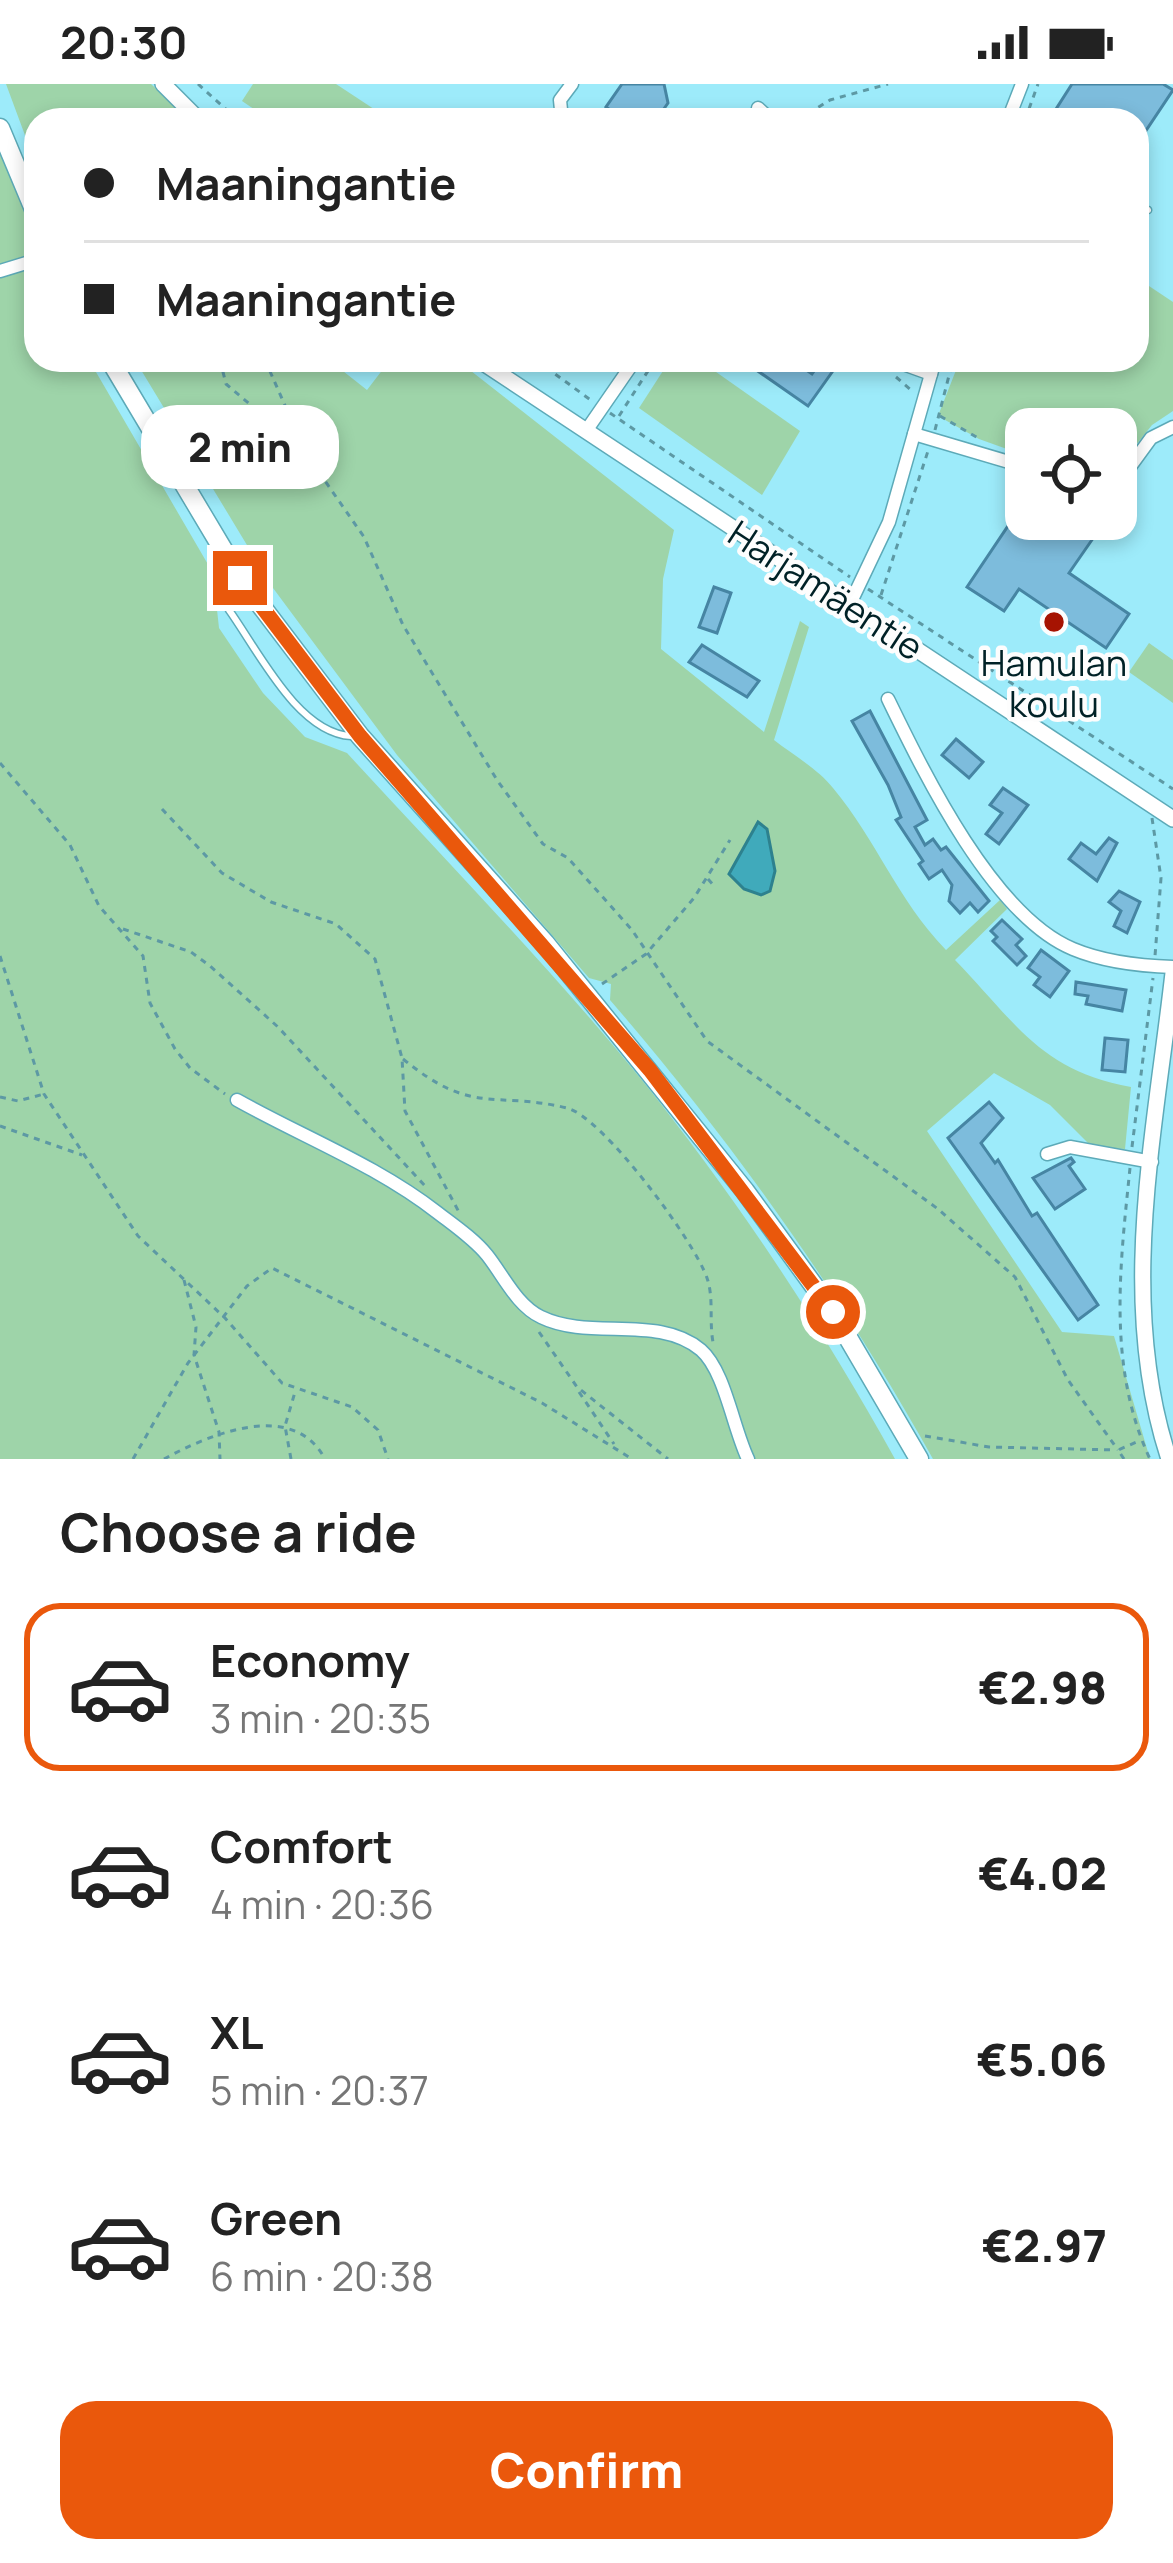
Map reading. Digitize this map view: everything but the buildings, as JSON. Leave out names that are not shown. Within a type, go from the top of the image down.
[{"type":"main road","points":[[0,128],[24,185]]},
{"type":"main road","points":[[117,372],[240,578],[360,736],[596,991],[833,1312],[919,1459]]},
{"type":"street","points":[[163,84],[187,108]]},
{"type":"street","name":"Harjamäentie","points":[[497,372],[1173,819]]},
{"type":"street","points":[[586,431],[627,372]]},
{"type":"street","points":[[850,604],[889,522],[932,372]]},
{"type":"street","points":[[1137,457],[1151,438],[1173,427]]},
{"type":"street","points":[[914,434],[1005,461]]},
{"type":"street","points":[[888,699],[937,798],[987,870],[1034,922],[1072,949],[1173,970],[1139,1280],[1145,1356],[1169,1459]]},
{"type":"street","points":[[237,1100],[371,1167],[418,1198],[484,1251],[534,1314],[585,1328],[640,1330],[686,1341],[717,1368],[748,1459]]},
{"type":"street","points":[[1047,1154],[1055,1147],[1070,1147],[1152,1162]]},
{"type":"lane","points":[[240,578],[228,598],[229,610],[305,720],[331,735],[360,736]]},
{"type":"path","points":[[198,84],[225,108]]},
{"type":"path","points":[[817,108],[889,84]]},
{"type":"path","points":[[223,372],[226,384],[259,412],[284,422],[364,537],[403,625],[521,817],[543,844],[581,872],[632,930],[646,954],[670,978],[707,1041],[938,1209],[1015,1277],[1068,1380],[1124,1459]]},
{"type":"path","points":[[270,372],[307,454]]},
{"type":"path","points":[[618,418],[647,372]]},
{"type":"path","points":[[898,372],[925,397]]},
{"type":"path","points":[[880,597],[933,439],[950,372]]},
{"type":"path","points":[[938,416],[979,439]]},
{"type":"path","points":[[993,687],[1000,676]]},
{"type":"path","points":[[0,763],[70,845],[99,906],[143,956],[150,1003],[175,1049],[209,1085],[237,1100]]},
{"type":"path","points":[[162,809],[221,873],[271,902],[335,925],[375,959],[390,999],[402,1058],[405,1111],[464,1220]]},
{"type":"path","points":[[596,991],[646,954],[730,840]]},
{"type":"path","points":[[1159,863],[1173,865]]},
{"type":"path","points":[[706,878],[716,887]]},
{"type":"path","points":[[123,929],[191,952],[210,966],[291,1042],[439,1202]]},
{"type":"path","points":[[0,956],[44,1094],[138,1236],[225,1318],[282,1383],[352,1407],[378,1430],[388,1459]]},
{"type":"path","points":[[402,1058],[457,1094],[490,1103],[568,1108],[592,1125],[689,1240],[707,1278],[717,1368]]},
{"type":"path","points":[[0,1097],[30,1100],[44,1094]]},
{"type":"path","points":[[0,1126],[82,1155]]},
{"type":"path","points":[[133,1459],[194,1355],[247,1286],[272,1268],[542,1403],[620,1450]]},
{"type":"path","points":[[184,1280],[196,1327],[194,1355],[219,1432],[220,1459]]},
{"type":"path","points":[[538,1328],[628,1459]]},
{"type":"path","points":[[566,1370],[592,1402],[668,1459]]},
{"type":"path","points":[[291,1459],[285,1426],[294,1388]]},
{"type":"path","points":[[164,1459],[219,1432],[285,1426],[311,1437],[325,1459]]},
{"type":"path","points":[[925,1436],[988,1447],[1118,1450],[1141,1440]]},
{"type":"green space","points":[[6,84],[151,84],[176,108],[24,108],[24,133]]},
{"type":"green space","points":[[253,84],[336,84],[372,108],[252,108],[242,101]]},
{"type":"green space","points":[[0,128],[24,185],[24,372],[96,372],[213,573],[219,628],[263,693],[305,737],[347,753],[641,1079],[776,1264],[895,1459],[0,1459]]},
{"type":"green space","points":[[1149,286],[1173,302],[1173,411],[1152,425],[1137,444],[1137,408],[1005,408],[1005,448],[938,416],[955,372],[1149,372]]},
{"type":"green space","points":[[142,372],[344,372],[367,390],[381,372],[472,372],[674,530],[663,579],[661,649],[764,732],[800,621],[809,627],[774,740],[833,788],[914,911],[946,950],[1000,900],[1007,909],[955,960],[1013,1023],[1052,1056],[1074,1069],[1131,1087],[1125,1149],[1092,1147],[1050,1105],[994,1073],[927,1131],[1062,1332],[1114,1336],[1150,1459],[933,1459],[823,1279],[699,1108],[610,1000],[611,984],[589,978],[397,755],[273,588]]},
{"type":"green space","points":[[662,372],[716,372],[800,431],[762,495],[639,408]]},
{"type":"green space","points":[[1149,643],[1173,660],[1173,703],[1129,672]]},
{"type":"water","points":[[758,822],[767,829],[775,871],[770,891],[761,895],[744,889],[729,874]]},
{"type":"place","name":"Hamulan koulu","points":[[1054,622]]},
{"type":"route","points":[[240,578],[360,736],[545,943],[650,1070],[833,1312]]}]
